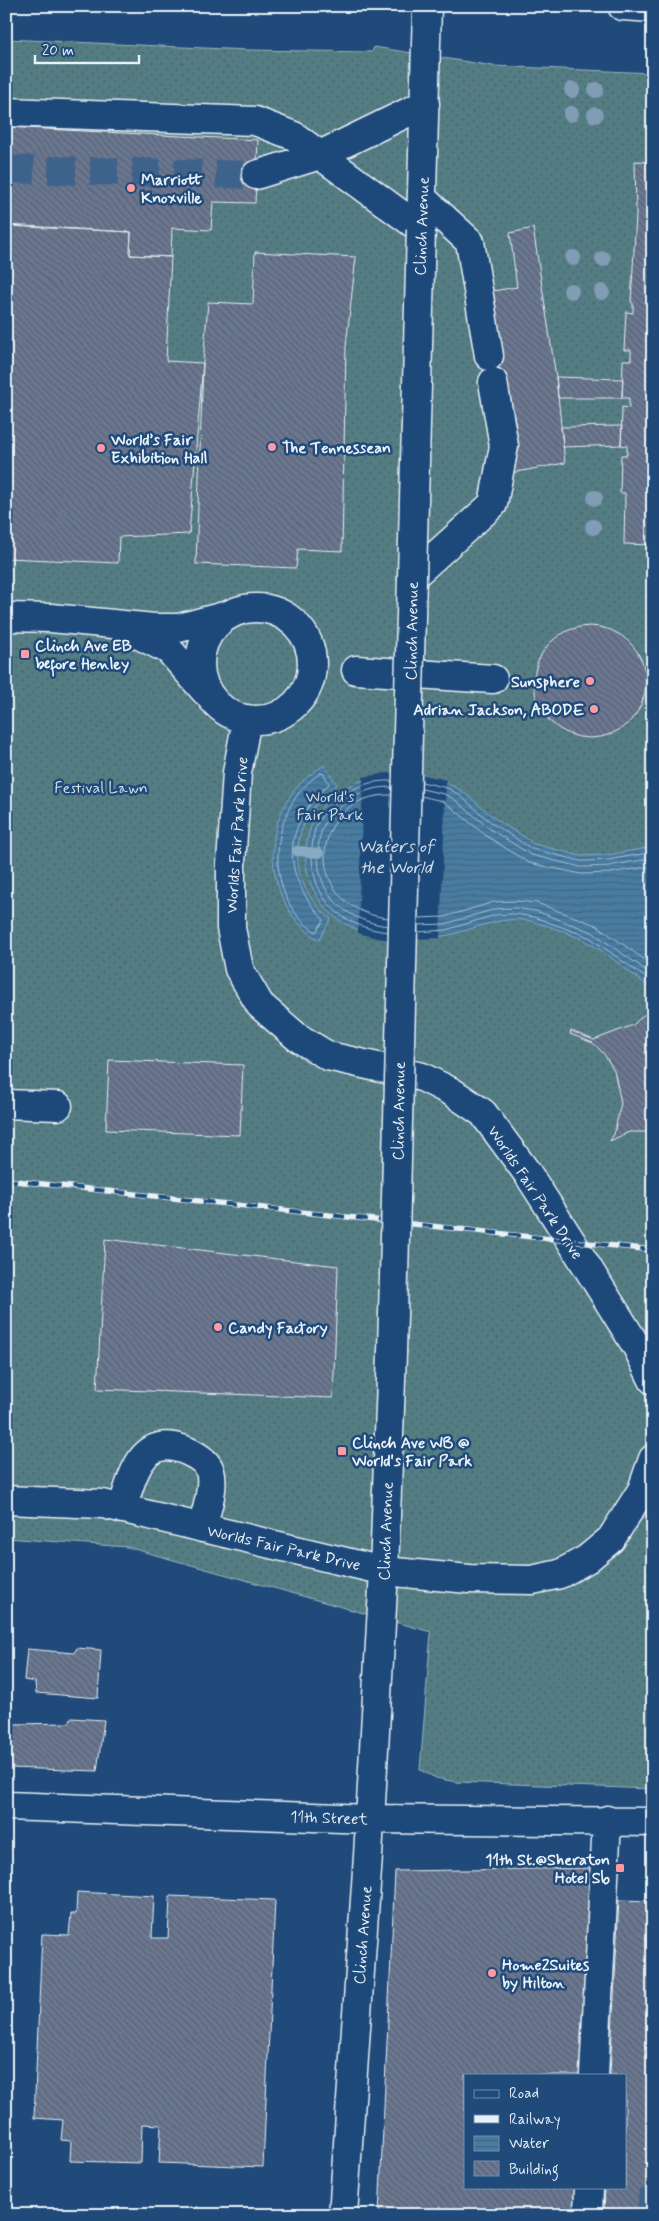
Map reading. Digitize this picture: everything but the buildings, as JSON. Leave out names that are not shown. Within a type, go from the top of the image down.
[{"type":"main road","name":"Clinch Avenue","points":[[343,2215],[370,1819],[384,1571],[392,1353],[427,6]]},
{"type":"main road","points":[[622,6],[653,8]]},
{"type":"main road","points":[[256,175],[320,155],[425,104]]},
{"type":"main road","points":[[6,112],[255,121],[294,136],[421,229]]},
{"type":"main road","points":[[412,577],[492,504],[504,446],[470,242],[422,188]]},
{"type":"main road","points":[[6,617],[51,618],[116,625],[179,628],[245,609],[263,608],[281,613],[296,624],[307,639],[312,656],[312,675],[305,692],[293,707],[276,716],[258,720],[240,718],[223,710],[169,650],[148,638],[116,625]]},
{"type":"main road","points":[[210,696],[202,679],[200,661],[206,639],[214,627],[228,615]]},
{"type":"main road","points":[[356,670],[494,679]]},
{"type":"main road","name":"Worlds Fair Park Drive","points":[[247,719],[237,773],[231,864],[231,928],[238,969],[260,1004],[297,1037],[328,1056],[422,1077],[452,1092],[483,1113],[528,1174],[571,1241],[637,1346],[653,1380]]},
{"type":"main road","points":[[6,1104],[58,1106]]},
{"type":"main road","points":[[122,1509],[134,1470],[144,1456],[160,1446],[176,1447],[198,1456],[210,1470],[211,1489],[202,1528]]},
{"type":"main road","name":"Worlds Fair Park Drive","points":[[6,1500],[103,1504],[384,1571],[469,1579],[532,1580],[560,1574],[587,1559],[611,1539],[642,1490],[653,1458]]},
{"type":"main road","name":"11th Street","points":[[6,1806],[370,1819],[607,1820],[653,1822]]},
{"type":"main road","points":[[594,2074],[607,1820]]},
{"type":"main road","points":[[588,2215],[589,2188]]},
{"type":"green space","name":"World's Fair Park","points":[[6,39],[248,50],[372,52],[374,47],[493,66],[653,73],[653,1789],[456,1782],[436,1778],[420,1770],[431,1632],[127,1547],[6,1538]]},
{"type":"water","points":[[324,765],[337,785],[321,799],[309,815],[301,833],[298,851],[299,869],[305,887],[315,904],[331,919],[319,940],[304,928],[292,914],[282,897],[276,879],[273,860],[277,823],[285,805],[302,782]]},
{"type":"water","name":"Waters of the World","points":[[374,777],[418,777],[440,781],[465,794],[489,814],[534,844],[581,856],[607,855],[653,847],[653,980],[648,986],[595,946],[575,936],[534,922],[523,920],[502,921],[446,936],[387,936],[357,929],[332,915],[322,903],[309,880],[306,852],[309,833],[316,816],[327,802],[349,786]]},
{"type":"pier","points":[[387,773],[420,774],[446,780],[440,938],[393,940],[358,933],[363,777]]},
{"type":"waterway","points":[[297,851],[319,853]]},
{"type":"tunnel","points":[[6,169],[256,175]]},
{"type":"tunnel","points":[[651,2215],[653,2190]]},
{"type":"railway","points":[[6,1180],[653,1250]]},
{"type":"place","name":"Marriott Knoxville","points":[[131,188]]},
{"type":"place","name":"The Tennessean","points":[[272,447]]},
{"type":"place","name":"World’s Fair Exhibition Hall","points":[[101,448]]},
{"type":"place","name":"Clinch Ave EB before Henley","points":[[25,654]]},
{"type":"place","name":"Sunsphere","points":[[590,681]]},
{"type":"place","name":"Adrian Jackson, ABODE","points":[[594,709]]},
{"type":"place","name":"Candy Factory","points":[[218,1327]]},
{"type":"place","name":"Clinch Ave WB @ World's Fair Park","points":[[342,1451]]},
{"type":"place","name":"11th St.@Sheraton Hotel Sb","points":[[620,1868]]},
{"type":"place","name":"Home2Suites by Hilton","points":[[492,1973]]},
{"type":"park label","name":"Festival Lawn","points":[[101,787]]}]
